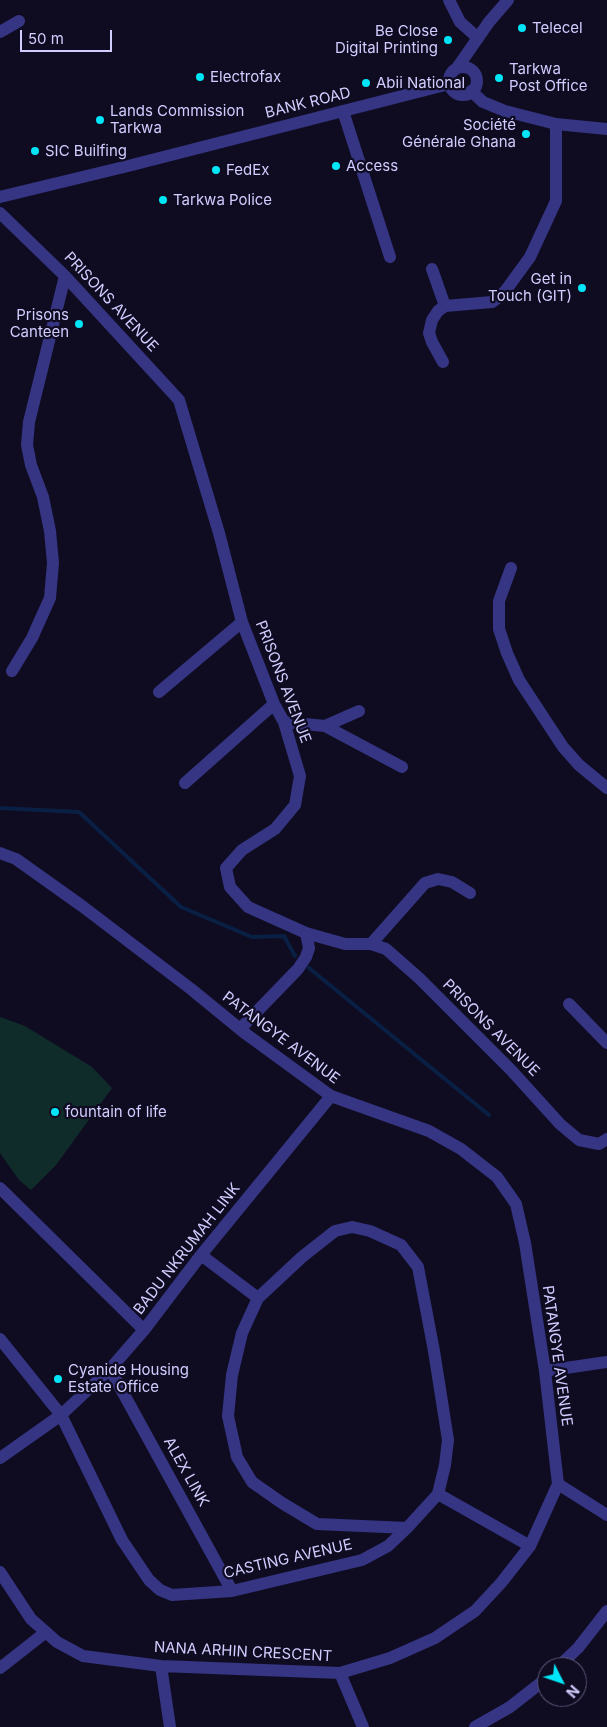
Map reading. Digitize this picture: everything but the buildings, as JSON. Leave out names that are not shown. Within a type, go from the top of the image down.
[{"type":"street","points":[[449,0],[460,22],[478,38]]},
{"type":"street","points":[[457,68],[467,67],[474,73],[476,83],[471,91],[461,94],[452,89],[450,78],[452,72],[508,0]]},
{"type":"street","points":[[0,32],[19,21]]},
{"type":"street","name":"BANK ROAD","points":[[0,198],[450,84]]},
{"type":"street","points":[[471,91],[484,102],[505,111],[556,124],[607,129]]},
{"type":"street","points":[[343,111],[390,257]]},
{"type":"street","points":[[443,362],[432,342],[430,333],[432,320],[438,311],[444,306],[492,302],[506,290],[530,257],[556,201],[556,124]]},
{"type":"street","name":"PRISONS AVENUE","points":[[0,213],[65,276],[179,400],[219,533],[242,622],[274,704],[284,722],[300,776],[295,805],[275,828],[242,850],[226,868],[230,886],[248,907],[306,933],[345,944],[371,944],[386,949],[419,978],[511,1070],[560,1124],[579,1140],[599,1144],[607,1139]]},
{"type":"street","points":[[432,269],[444,306]]},
{"type":"street","points":[[12,671],[32,638],[50,598],[53,562],[50,531],[43,497],[30,466],[27,445],[30,422],[65,276]]},
{"type":"street","points":[[511,568],[499,601],[499,630],[507,654],[519,680],[563,747],[579,765],[607,788]]},
{"type":"street","points":[[159,692],[242,622]]},
{"type":"street","points":[[185,783],[274,704]]},
{"type":"street","points":[[325,726],[360,711]]},
{"type":"street","points":[[284,722],[325,726],[402,767]]},
{"type":"street","name":"PATANGYE AVENUE","points":[[0,853],[16,860],[82,906],[240,1029],[331,1096],[429,1131],[461,1149],[497,1177],[516,1204],[526,1243],[558,1484]]},
{"type":"street","points":[[371,944],[426,883],[438,879],[452,882],[470,893]]},
{"type":"street","points":[[240,1029],[298,969],[306,957],[309,948],[306,933]]},
{"type":"street","points":[[569,1004],[607,1043]]},
{"type":"street","name":"BADU NKRUMAH LINK","points":[[61,1415],[110,1369],[144,1330],[201,1255],[331,1096]]},
{"type":"street","points":[[0,1188],[144,1330]]},
{"type":"street","points":[[407,1528],[316,1524],[282,1503],[252,1482],[237,1456],[228,1416],[232,1376],[242,1333],[258,1298],[302,1257],[335,1231],[352,1227],[370,1231],[401,1245],[418,1267],[448,1440],[446,1465],[438,1494],[530,1546]]},
{"type":"street","points":[[201,1255],[258,1298]]},
{"type":"street","name":"CASTING AVENUE","points":[[0,1339],[61,1415],[122,1540],[149,1580],[160,1590],[172,1595],[232,1591],[362,1560],[388,1546],[438,1494]]},
{"type":"street","points":[[544,1371],[607,1362]]},
{"type":"street","name":"ALEX LINK","points":[[110,1369],[183,1498],[232,1591]]},
{"type":"street","points":[[0,1458],[61,1415]]},
{"type":"street","points":[[558,1484],[607,1515]]},
{"type":"street","name":"NANA ARHIN CRESCENT","points":[[0,1572],[31,1619],[57,1642],[83,1656],[161,1666],[340,1673],[390,1658],[434,1638],[475,1612],[530,1546],[558,1484]]},
{"type":"street","points":[[569,1657],[607,1611]]},
{"type":"street","points":[[0,1668],[46,1632]]},
{"type":"street","points":[[161,1666],[170,1727]]},
{"type":"street","points":[[340,1673],[363,1727]]},
{"type":"street","points":[[475,1727],[510,1707],[537,1686]]},
{"type":"green space","points":[[0,1017],[25,1026],[92,1067],[112,1088],[56,1165],[31,1190],[19,1180],[0,1153]]},
{"type":"waterway","points":[[0,808],[79,812],[181,907],[252,937],[284,936],[295,956]]},
{"type":"waterway","points":[[309,968],[489,1115]]},
{"type":"place","name":"Telecel","points":[[522,28]]},
{"type":"place","name":"Be Close Digital Printing","points":[[448,40]]},
{"type":"place","name":"Electrofax","points":[[200,77]]},
{"type":"place","name":"Tarkwa Post Office","points":[[499,78]]},
{"type":"place","name":"Abii National","points":[[366,83]]},
{"type":"place","name":"Lands Commission Tarkwa","points":[[100,120]]},
{"type":"place","name":"Société Générale Ghana","points":[[526,134]]},
{"type":"place","name":"SIC Builfing","points":[[35,151]]},
{"type":"place","name":"Access","points":[[336,166]]},
{"type":"place","name":"FedEx","points":[[216,170]]},
{"type":"place","name":"Tarkwa Police","points":[[163,200]]},
{"type":"place","name":"Get in Touch (GIT)","points":[[582,288]]},
{"type":"place","name":"Prisons Canteen","points":[[79,324]]},
{"type":"place","name":"fountain of life","points":[[55,1112]]},
{"type":"place","name":"Cyanide Housing Estate Office","points":[[58,1379]]}]
